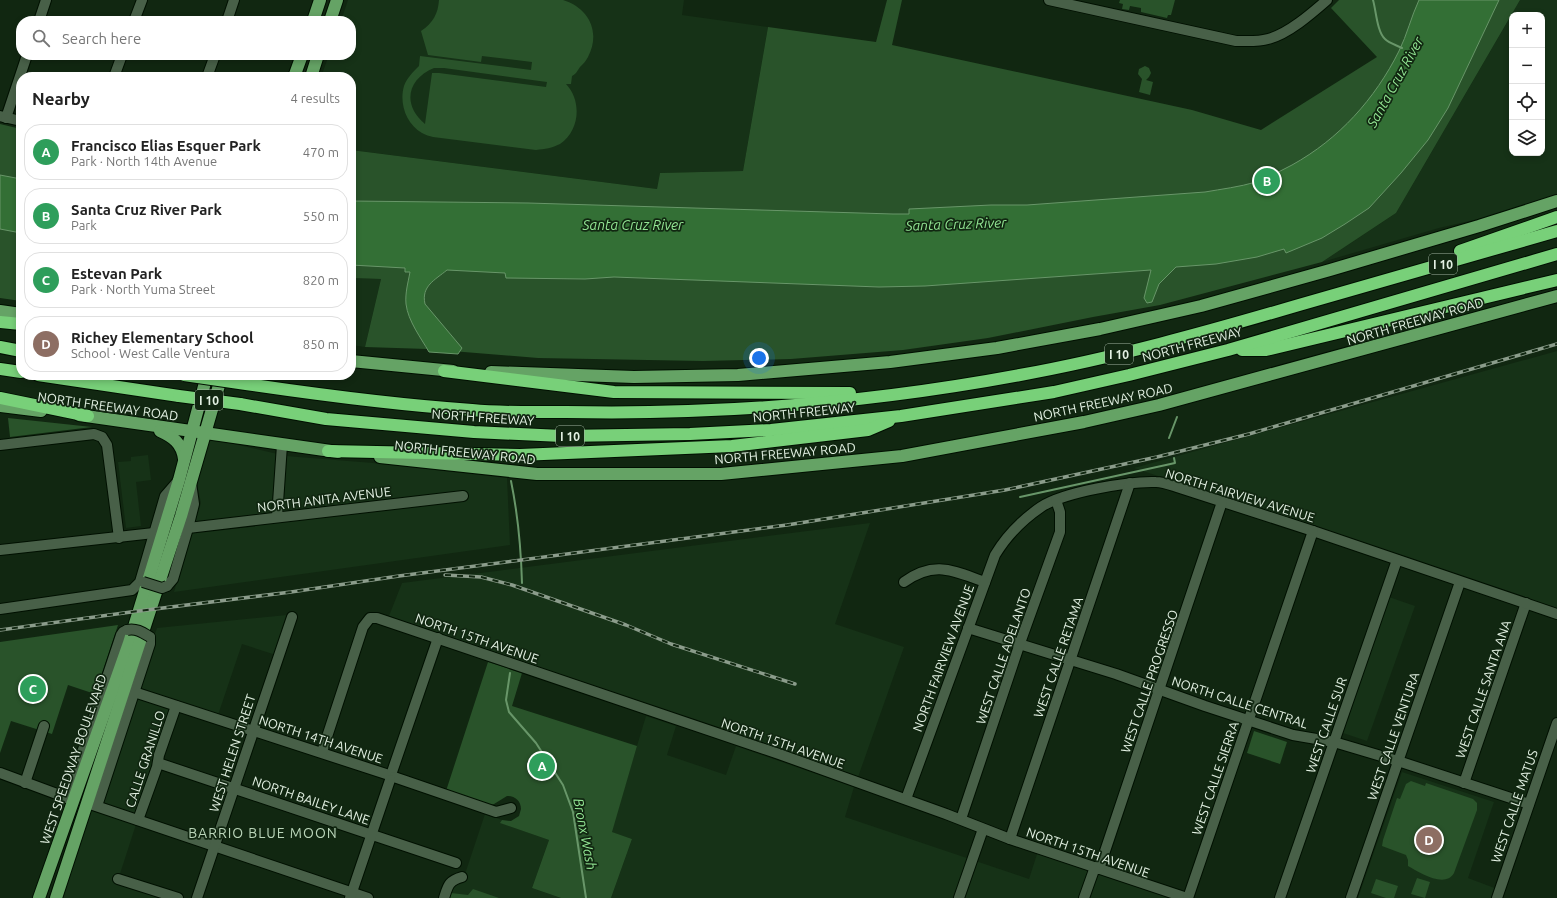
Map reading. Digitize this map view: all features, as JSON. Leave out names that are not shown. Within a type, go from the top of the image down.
[{"type":"highway","points":[[1329,297],[1557,217]]},
{"type":"highway","name":"NORTH FREEWAY","points":[[215,380],[332,397],[475,411],[631,414],[772,407],[833,402],[904,394],[1018,376],[1124,353],[1213,330],[1557,231]]},
{"type":"highway","name":"NORTH FREEWAY","points":[[71,380],[326,418],[474,432],[562,436],[690,434],[771,430],[901,416],[1061,390],[1129,375],[1228,350],[1557,254]]},
{"type":"highway","points":[[1228,350],[1266,350],[1557,280]]},
{"type":"highway","points":[[0,322],[16,324]]},
{"type":"highway","points":[[0,347],[16,350]]},
{"type":"highway","points":[[0,369],[16,371]]},
{"type":"highway","points":[[444,371],[614,392],[904,394]]},
{"type":"highway","points":[[0,398],[88,416]]},
{"type":"highway","points":[[328,451],[520,455],[732,446],[868,430],[901,416]]},
{"type":"main road","points":[[314,16],[319,0]]},
{"type":"main road","points":[[332,16],[337,2]]},
{"type":"main road","points":[[296,72],[300,60]]},
{"type":"main road","points":[[313,72],[316,60]]},
{"type":"main road","points":[[356,362],[444,371],[634,377],[738,375],[890,362],[997,348],[1100,329],[1201,306],[1375,257],[1557,201]]},
{"type":"main road","name":"NORTH FREEWAY ROAD","points":[[0,406],[88,416],[328,451],[537,474],[721,474],[902,456],[1084,422],[1159,405],[1557,296]]},
{"type":"main road","points":[[0,311],[16,313]]},
{"type":"main road","name":"WEST SPEEDWAY BOULEVARD","points":[[39,898],[70,799],[129,642],[179,480],[206,380]]},
{"type":"main road","name":"WEST SPEEDWAY BOULEVARD","points":[[56,898],[92,804],[191,483],[221,380]]},
{"type":"main road","points":[[149,426],[172,436],[179,443],[183,452],[184,462]]},
{"type":"street","points":[[41,16],[46,0]]},
{"type":"street","points":[[136,16],[142,0]]},
{"type":"street","points":[[229,16],[234,0]]},
{"type":"street","points":[[319,0],[337,2]]},
{"type":"street","points":[[1049,0],[1236,41],[1267,40],[1284,32],[1327,0]]},
{"type":"street","points":[[20,72],[25,60]]},
{"type":"street","points":[[116,72],[120,60]]},
{"type":"street","points":[[209,72],[213,60]]},
{"type":"street","points":[[16,83],[3,117],[16,120]]},
{"type":"street","points":[[0,445],[94,434],[99,435],[104,439],[107,445],[119,538]]},
{"type":"street","points":[[277,517],[282,445]]},
{"type":"street","points":[[0,609],[132,590],[141,582],[165,496],[179,480]]},
{"type":"street","name":"NORTH FAIRVIEW AVENUE","points":[[906,799],[995,555],[1017,526],[1042,507],[1056,500],[1099,488],[1130,483],[1158,482],[1313,531],[1557,614]]},
{"type":"street","points":[[141,582],[162,588],[167,586],[173,579],[194,504],[191,483]]},
{"type":"street","name":"WEST CALLE RETAMA","points":[[1010,839],[1130,483]]},
{"type":"street","name":"NORTH ANITA AVENUE","points":[[188,528],[463,496]]},
{"type":"street","name":"WEST CALLE ADELANTO","points":[[961,819],[1020,643],[1060,532],[1060,512],[1056,500]]},
{"type":"street","name":"WEST CALLE PROGRESSO","points":[[1084,898],[1097,868],[1160,690],[1222,502]]},
{"type":"street","name":"WEST CALLE SIERRA","points":[[1187,898],[1313,531]]},
{"type":"street","points":[[0,550],[154,533]]},
{"type":"street","name":"WEST CALLE SUR","points":[[1280,898],[1397,560]]},
{"type":"street","points":[[904,582],[925,570],[936,569],[954,571],[985,582]]},
{"type":"street","name":"WEST CALLE VENTURA","points":[[1351,898],[1460,582]]},
{"type":"street","name":"WEST CALLE SANTA ANA","points":[[1464,783],[1526,603]]},
{"type":"street","name":"WEST HELEN STREET","points":[[197,898],[292,617]]},
{"type":"street","name":"NORTH 15TH AVENUE","points":[[322,752],[363,627],[370,618],[378,618],[779,754],[961,819],[1010,839],[1187,898]]},
{"type":"street","name":"NORTH CALLE CENTRAL","points":[[968,628],[1116,674],[1294,735],[1334,742],[1398,761],[1529,804]]},
{"type":"street","name":"WEST SPEEDWAY BOULEVARD","points":[[70,799],[121,635],[123,632],[133,629],[150,637],[150,644],[134,692],[92,804]]},
{"type":"street","points":[[351,895],[438,638]]},
{"type":"street","name":"NORTH 14TH AVENUE","points":[[134,692],[322,752],[496,812],[512,808]]},
{"type":"street","name":"CALLE GRANILLO","points":[[138,820],[176,706]]},
{"type":"street","name":"WEST CALLE MATUS","points":[[1497,898],[1557,724]]},
{"type":"street","points":[[25,783],[44,726]]},
{"type":"street","name":"NORTH BAILEY LANE","points":[[158,763],[456,863]]},
{"type":"street","points":[[0,773],[70,799]]},
{"type":"street","points":[[92,804],[215,845],[351,895],[368,898]]},
{"type":"street","points":[[960,898],[983,829]]},
{"type":"street","points":[[444,898],[451,882],[454,879],[462,878]]},
{"type":"street","points":[[118,879],[178,898]]},
{"type":"shaded area","points":[[348,0],[684,0],[682,15],[768,27],[743,171],[660,173],[657,189],[356,151],[356,72],[323,72],[327,60],[356,60],[356,16],[343,16]]},
{"type":"shaded area","points":[[439,0],[563,0],[580,9],[586,15],[593,30],[592,48],[587,58],[572,76],[571,84],[566,84],[575,99],[576,107],[575,123],[567,138],[560,144],[536,150],[433,137],[416,129],[408,119],[402,99],[404,86],[412,73],[419,66],[420,56],[531,70],[532,62],[482,56],[481,62],[428,55],[421,31],[432,21],[436,14]],"holes":[[[434,68],[444,68],[547,82],[546,87],[432,73],[425,124],[413,109],[411,101],[413,86],[425,73]]]},
{"type":"shaded area","points":[[887,0],[902,0],[892,45],[1192,110],[1261,130],[1377,57],[1331,8],[1339,0],[1520,0],[1513,12],[1509,12],[1509,19],[1396,213],[1322,262],[1160,305],[988,338],[903,350],[791,359],[703,361],[538,358],[427,349],[365,347],[381,279],[356,278],[356,151],[657,189],[660,173],[743,171],[768,27],[876,42]]},
{"type":"shaded area","points":[[1120,0],[1175,0],[1171,15],[1168,15],[1167,18],[1141,12],[1141,8],[1130,6],[1129,10],[1122,9],[1123,4],[1119,3]]},
{"type":"shaded area","points":[[1520,0],[1557,0],[1557,195],[1500,214],[1439,228],[1322,262],[1396,213],[1509,19],[1509,156],[1545,156],[1545,12],[1513,12]]},
{"type":"shaded area","points":[[1145,66],[1149,68],[1151,73],[1146,80],[1153,82],[1150,95],[1139,92],[1142,79],[1138,74],[1139,69]]},
{"type":"shaded area","points":[[0,124],[16,128],[16,300],[0,298]]},
{"type":"shaded area","points":[[356,278],[381,279],[365,347],[356,346]]},
{"type":"shaded area","points":[[1557,351],[1557,609],[1134,468]]},
{"type":"shaded area","points":[[8,418],[92,427],[10,437]]},
{"type":"shaded area","points":[[208,438],[286,456],[373,463],[507,478],[510,545],[174,592],[201,503],[197,484]]},
{"type":"shaded area","points":[[148,455],[151,480],[136,482],[141,526],[126,528],[118,462],[131,461],[131,457]]},
{"type":"shaded area","points":[[870,523],[835,624],[904,647],[857,780],[389,616],[402,583]]},
{"type":"shaded area","points":[[1389,597],[1415,606],[1367,741],[1343,733]]},
{"type":"shaded area","points":[[287,615],[276,655],[242,644],[218,715],[136,689],[157,628]]},
{"type":"shaded area","points":[[118,625],[95,694],[68,685],[52,734],[11,721],[0,753],[0,642]]},
{"type":"shaded area","points":[[488,662],[522,673],[512,706],[637,746],[612,832],[632,839],[611,898],[561,898],[532,888],[549,840],[500,823],[502,820],[511,821],[519,816],[521,806],[519,801],[513,797],[507,796],[491,805],[446,791]]},
{"type":"shaded area","points":[[134,694],[174,707],[117,883],[162,898],[59,898],[88,808]]},
{"type":"shaded area","points":[[646,716],[676,726],[667,755],[726,775],[736,746],[854,787],[845,817],[1029,879],[1038,851],[1174,898],[611,898],[632,839],[611,832]]},
{"type":"shaded area","points":[[1254,731],[1287,742],[1280,764],[1247,753]]},
{"type":"shaded area","points":[[1402,772],[1494,802],[1468,878],[1497,889],[1494,898],[1358,898]]},
{"type":"shaded area","points":[[1411,781],[1425,786],[1426,783],[1473,799],[1477,803],[1477,810],[1454,873],[1450,878],[1445,880],[1432,878],[1408,866],[1406,855],[1382,846],[1397,798],[1400,799],[1406,784]]},
{"type":"shaded area","points":[[485,814],[502,820],[501,823],[549,840],[532,888],[561,898],[442,898],[465,874]]},
{"type":"shaded area","points":[[1417,878],[1430,882],[1425,898],[1411,894]]},
{"type":"shaded area","points":[[1376,879],[1398,886],[1394,898],[1386,898],[1371,893]]},
{"type":"shaded area","points":[[473,889],[499,898],[449,898],[451,893],[468,895]]},
{"type":"water","name":"Santa Cruz River","points":[[1419,0],[1499,0],[1448,108],[1428,140],[1401,173],[1369,208],[1322,238],[1286,253],[1284,249],[1257,257],[1216,264],[1176,267],[1159,284],[1152,302],[1147,303],[1144,298],[1151,270],[925,286],[879,287],[614,277],[585,279],[506,278],[505,273],[447,270],[430,284],[425,292],[424,298],[425,304],[462,348],[458,354],[429,352],[419,335],[409,317],[406,304],[406,292],[410,272],[405,272],[405,268],[356,265],[356,201],[528,203],[909,214],[909,209],[991,205],[1027,205],[1205,192],[1250,184],[1274,174],[1309,155],[1340,130],[1354,116],[1379,85],[1389,69],[1402,45]]},
{"type":"water","points":[[0,175],[16,178],[16,232],[0,229]]},
{"type":"waterway","points":[[1373,0],[1378,26],[1382,36],[1388,42],[1402,48]]},
{"type":"waterway","points":[[1169,438],[1177,417]]},
{"type":"waterway","points":[[1020,497],[1175,463],[1174,458]]},
{"type":"waterway","name":"Bronx Wash","points":[[511,481],[519,532],[522,583]]},
{"type":"waterway","name":"Bronx Wash","points":[[510,673],[506,700],[509,712],[536,743],[563,785],[573,812],[586,898]]},
{"type":"railway","points":[[0,630],[787,525],[1005,490],[1157,457],[1249,434],[1557,344]]},
{"type":"railway","points":[[445,575],[481,577],[512,585],[626,625],[671,644],[795,684]]},
{"type":"place","name":"Santa Cruz River Park","points":[[1267,181]]},
{"type":"place","name":"Estevan Park","points":[[33,689]]},
{"type":"place","name":"Francisco Elias Esquer Park","points":[[542,766]]},
{"type":"place","name":"Richey Elementary School","points":[[1429,840]]},
{"type":"district","name":"BARRIO BLUE MOON","points":[[263,833]]}]
